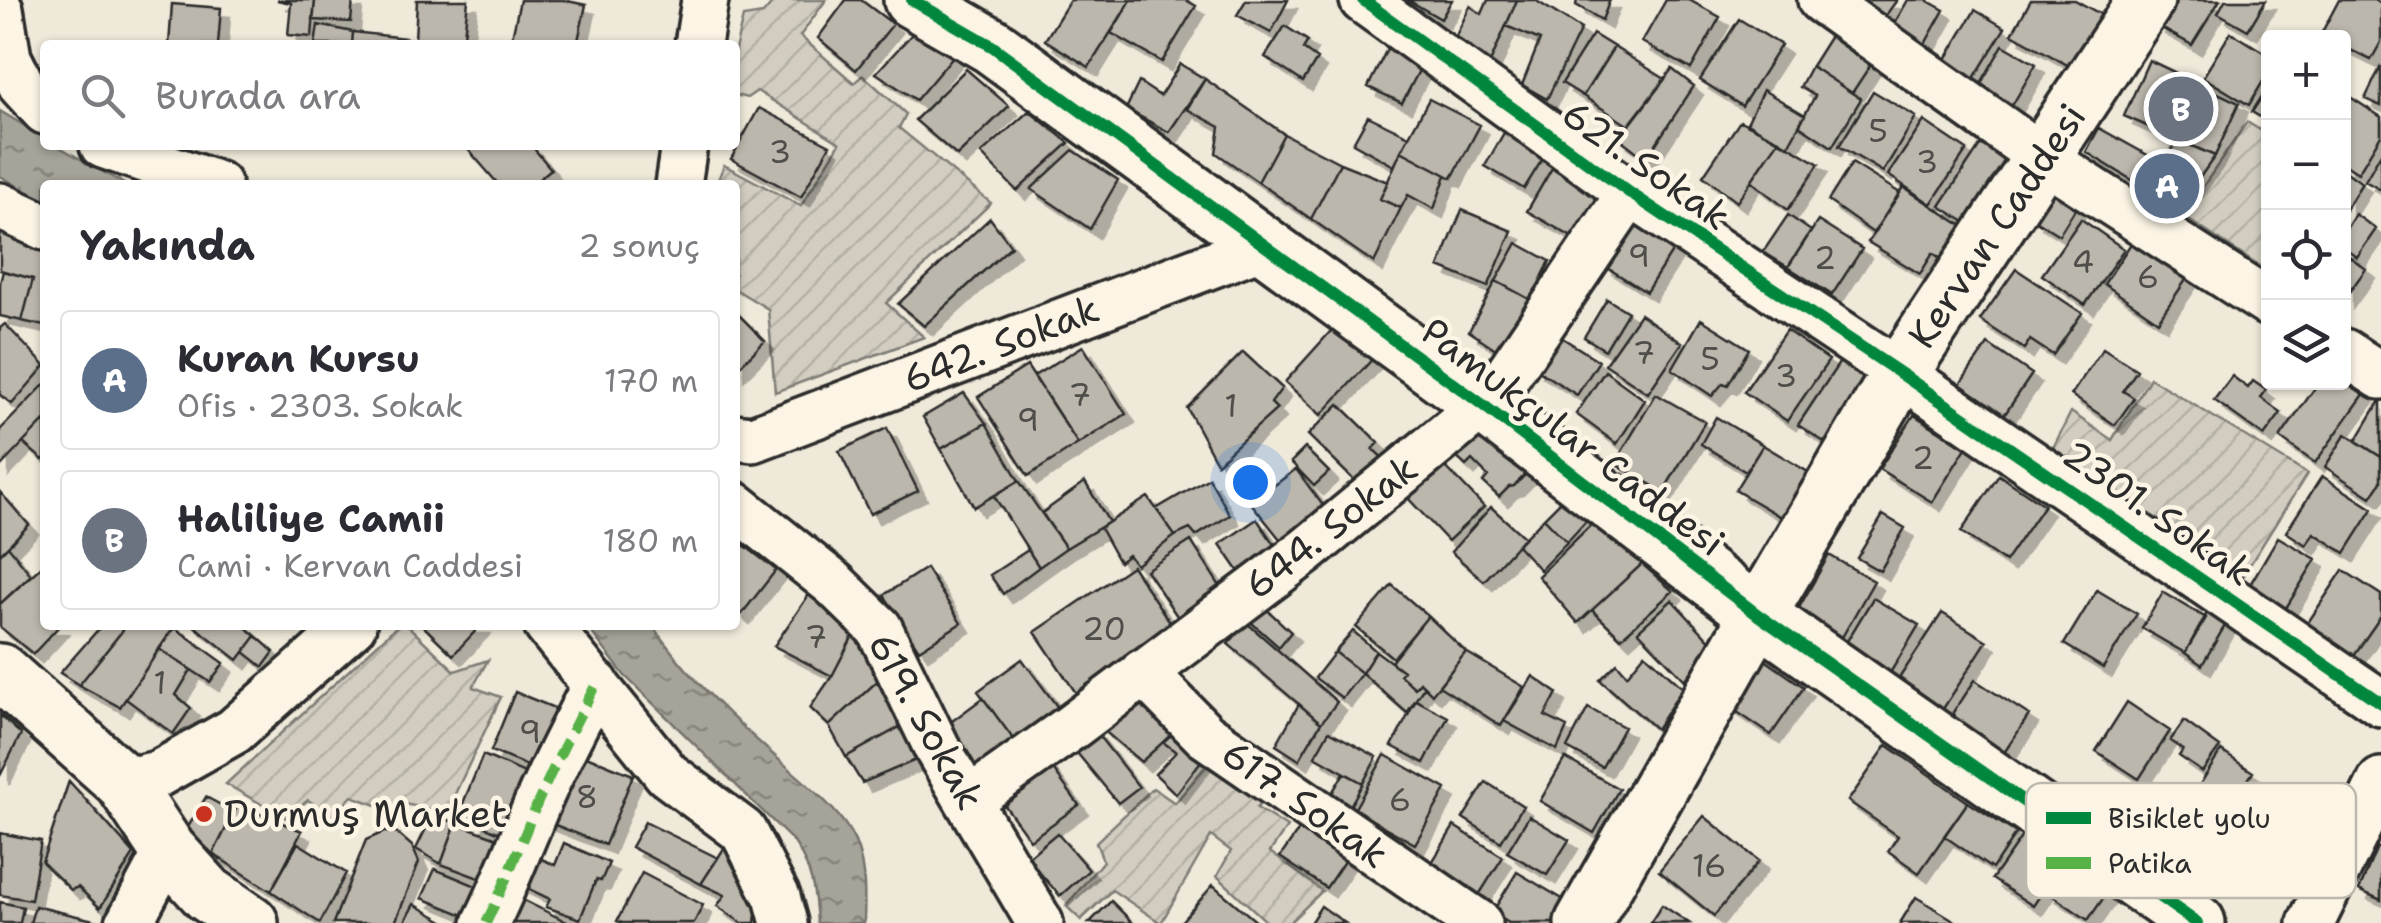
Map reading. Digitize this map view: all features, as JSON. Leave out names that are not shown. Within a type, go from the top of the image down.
[{"type":"street","points":[[699,40],[705,0]]},
{"type":"street","name":"Pamukçular Caddesi","points":[[912,0],[992,46],[1483,405],[1758,615],[2026,803]]},
{"type":"street","name":"621. Sokak","points":[[1363,0],[1630,193],[1900,373]]},
{"type":"street","points":[[1821,0],[2043,158],[2262,300]]},
{"type":"street","name":"Kervan Caddesi","points":[[1583,923],[1900,373],[2146,0]]},
{"type":"street","points":[[0,9],[8,58],[22,86],[40,105]]},
{"type":"street","points":[[117,150],[204,180]]},
{"type":"street","points":[[679,180],[683,150]]},
{"type":"street","name":"644. Sokak","points":[[969,800],[1306,551],[1483,405],[1500,386],[1630,193]]},
{"type":"street","points":[[0,206],[40,226]]},
{"type":"street","name":"642. Sokak","points":[[740,437],[753,438],[1266,244]]},
{"type":"street","points":[[2351,357],[2381,376]]},
{"type":"street","name":"2301. Sokak","points":[[1900,373],[2381,704]]},
{"type":"street","name":"619. Sokak","points":[[740,509],[834,584],[879,628],[938,750],[1040,923]]},
{"type":"street","points":[[124,782],[158,774],[234,731],[346,630]]},
{"type":"street","points":[[551,630],[667,774],[743,831],[777,897],[784,923]]},
{"type":"street","points":[[0,672],[124,782],[168,850],[219,913]]},
{"type":"street","name":"617. Sokak","points":[[1143,672],[1205,735],[1478,923]]},
{"type":"street","points":[[486,923],[565,742],[596,684]]},
{"type":"street","points":[[2356,832],[2381,781]]},
{"type":"street","points":[[129,923],[168,850]]},
{"type":"street","name":"Pamukçular Caddesi","points":[[2160,898],[2196,923]]},
{"type":"street","points":[[2311,923],[2323,898]]},
{"type":"shaded area","points":[[775,0],[826,0],[800,36],[854,83],[863,75],[906,114],[899,128],[991,203],[886,303],[924,337],[775,392],[768,309],[740,292],[740,180],[718,180],[724,165],[801,206],[840,143],[757,91],[747,98],[740,96],[737,40],[743,17],[763,14]]},
{"type":"shaded area","points":[[2247,122],[2261,131],[2261,267],[2183,216]]},
{"type":"shaded area","points":[[2150,378],[2307,474],[2239,582],[2049,456],[2071,412],[2112,440]]},
{"type":"shaded area","points":[[393,630],[412,630],[455,671],[488,660],[473,687],[501,697],[445,815],[398,803],[390,810],[352,796],[333,817],[308,800],[286,818],[226,784]]},
{"type":"shaded area","points":[[1215,755],[1269,793],[1257,808],[1287,827],[1270,852],[1322,891],[1289,923],[1268,923],[1217,876],[1231,851],[1211,836],[1161,923],[1112,890],[1081,920],[1066,906],[1103,861],[1096,842],[1153,788],[1175,803]]},
{"type":"water","points":[[0,111],[40,135],[40,150],[65,150],[117,180],[40,180],[40,198],[0,176]]},
{"type":"water","points":[[590,630],[656,630],[721,706],[834,810],[859,853],[864,923],[817,923],[811,881],[794,842],[624,675]]},
{"type":"building","points":[[277,0],[315,0],[312,37],[288,35],[291,3]]},
{"type":"building","points":[[315,0],[353,0],[351,22],[313,20]]},
{"type":"building","points":[[417,0],[468,0],[464,40],[415,40]]},
{"type":"building","points":[[520,0],[563,0],[586,5],[578,40],[511,40]]},
{"type":"building","points":[[846,0],[861,0],[893,24],[856,70],[818,38]]},
{"type":"building","points":[[1070,0],[1131,0],[1089,67],[1045,40]]},
{"type":"building","points":[[1131,0],[1186,0],[1196,6],[1162,62],[1111,33]]},
{"type":"building","points":[[1246,0],[1288,0],[1271,33],[1237,15]]},
{"type":"building","points":[[1408,0],[1452,0],[1441,19]]},
{"type":"building","points":[[1488,0],[1517,0],[1489,65],[1454,40],[1470,6],[1482,14]]},
{"type":"building","points":[[1517,0],[1535,0],[1581,29],[1547,99],[1522,85],[1540,40],[1506,26]]},
{"type":"building","points":[[1577,0],[1610,0],[1602,20],[1576,5]]},
{"type":"building","points":[[1666,0],[1689,0],[1720,17],[1691,69],[1642,42]]},
{"type":"building","points":[[1854,0],[1897,0],[1883,19]]},
{"type":"building","points":[[1908,0],[1926,0],[1944,10],[1921,51],[1889,33]]},
{"type":"building","points":[[2031,0],[2075,0],[2109,19],[2080,72],[2012,34]]},
{"type":"building","points":[[2172,0],[2220,0],[2192,45],[2156,25]]},
{"type":"building","points":[[2225,0],[2266,0],[2248,30],[2218,13]]},
{"type":"building","points":[[2339,0],[2381,3],[2381,42],[2371,60],[2351,50],[2351,30],[2323,30]]},
{"type":"building","points":[[172,4],[221,8],[218,40],[169,40]]},
{"type":"building","points":[[1975,10],[2005,28],[1968,88],[1939,71]]},
{"type":"building","points":[[1739,19],[1781,45],[1742,106],[1700,80]]},
{"type":"building","points":[[318,25],[353,32],[352,40],[316,40]]},
{"type":"building","points":[[1285,26],[1308,41],[1303,49],[1317,59],[1303,82],[1265,57]]},
{"type":"building","points":[[1835,28],[1877,55],[1852,93],[1811,66]]},
{"type":"building","points":[[353,32],[406,38],[406,40],[352,40]]},
{"type":"building","points":[[2231,32],[2261,51],[2261,85],[2249,105],[2203,77]]},
{"type":"building","points":[[913,33],[955,54],[916,100],[876,73]]},
{"type":"building","points":[[1593,34],[1614,47],[1583,96],[1562,83]]},
{"type":"building","points":[[1391,41],[1425,59],[1402,103],[1368,87]]},
{"type":"building","points":[[2003,45],[2036,64],[2009,111],[1976,92]]},
{"type":"building","points":[[1614,47],[1665,79],[1629,126],[1583,96]]},
{"type":"building","points":[[2149,60],[2239,103],[2215,156],[2124,116]]},
{"type":"building","points":[[1180,64],[1205,79],[1169,132],[1126,109],[1139,82],[1160,96]]},
{"type":"building","points":[[1811,66],[1861,99],[1832,147],[1799,125],[1815,96],[1800,87]]},
{"type":"building","points":[[2381,66],[2381,106],[2365,99]]},
{"type":"building","points":[[966,69],[1009,106],[957,156],[915,120]]},
{"type":"building","points":[[1672,69],[1694,86],[1646,159],[1619,138]]},
{"type":"building","points":[[1205,79],[1284,134],[1258,182],[1216,153],[1220,127],[1187,109]]},
{"type":"building","points":[[1763,90],[1805,115],[1788,146],[1747,123]]},
{"type":"building","points":[[1873,91],[1916,117],[1883,172],[1839,146]]},
{"type":"building","points":[[2261,98],[2261,118],[2252,112]]},
{"type":"building","points":[[2351,98],[2381,117],[2381,135],[2358,173],[2351,168]]},
{"type":"building","points":[[1429,99],[1480,125],[1452,178],[1401,151]]},
{"type":"building","points":[[759,108],[830,145],[801,197],[731,159],[740,150],[740,143]]},
{"type":"building","points":[[1029,111],[1069,143],[1017,191],[981,154]]},
{"type":"building","points":[[1368,116],[1409,136],[1394,166],[1353,143]]},
{"type":"building","points":[[1740,121],[1779,140],[1737,202],[1703,176]]},
{"type":"building","points":[[1924,121],[1967,150],[1931,204],[1888,175]]},
{"type":"building","points":[[2099,128],[2162,163],[2178,140],[2215,156],[2178,208],[2086,152]]},
{"type":"building","points":[[1505,131],[1545,155],[1524,189],[1485,166]]},
{"type":"building","points":[[1284,134],[1340,163],[1311,219],[1258,182]]},
{"type":"building","points":[[1779,140],[1819,164],[1788,210],[1751,181]]},
{"type":"building","points":[[1981,144],[2023,171],[1982,233],[1940,206]]},
{"type":"building","points":[[469,150],[535,150],[551,169],[538,180],[495,180]]},
{"type":"building","points":[[1073,150],[1118,180],[1090,229],[1031,189]]},
{"type":"building","points":[[1401,151],[1446,175],[1434,209],[1408,195],[1401,208],[1380,199]]},
{"type":"building","points":[[2381,153],[2381,190],[2365,181]]},
{"type":"building","points":[[1340,163],[1388,182],[1380,199],[1401,208],[1374,263],[1311,219]]},
{"type":"building","points":[[1852,163],[1900,193],[1873,233],[1828,201]]},
{"type":"building","points":[[1552,168],[1602,196],[1577,240],[1527,211]]},
{"type":"building","points":[[2351,175],[2362,183],[2351,201]]},
{"type":"building","points":[[2057,182],[2082,198],[2059,235],[2033,219]]},
{"type":"building","points":[[1903,187],[1983,239],[1943,260],[1933,253],[1920,274],[1868,242]]},
{"type":"building","points":[[1462,210],[1512,231],[1488,287],[1439,267]]},
{"type":"building","points":[[2355,214],[2376,229],[2357,257],[2351,252],[2351,221]]},
{"type":"building","points":[[1788,215],[1811,231],[1788,267],[1763,252]]},
{"type":"building","points":[[990,218],[1011,246],[924,326],[898,304]]},
{"type":"building","points":[[1632,219],[1675,247],[1646,292],[1603,265]]},
{"type":"building","points":[[2081,219],[2124,249],[2085,305],[2042,275]]},
{"type":"building","points":[[1818,221],[1862,249],[1832,295],[1788,267]]},
{"type":"building","points":[[2140,230],[2192,271],[2158,321],[2104,284]]},
{"type":"building","points":[[0,231],[40,244],[40,325],[22,321],[33,279],[0,270]]},
{"type":"building","points":[[1517,243],[1550,261],[1531,300],[1496,281]]},
{"type":"building","points":[[2351,257],[2366,269],[2351,289]]},
{"type":"building","points":[[2016,269],[2082,313],[2053,355],[2030,340],[2024,349],[1980,320]]},
{"type":"building","points":[[3,271],[33,279],[22,321],[0,316]]},
{"type":"building","points":[[1496,281],[1531,300],[1503,354],[1469,331]]},
{"type":"building","points":[[1607,299],[1628,312],[1605,350],[1584,337]]},
{"type":"building","points":[[1640,314],[1682,343],[1648,393],[1605,364]]},
{"type":"building","points":[[740,316],[765,341],[740,366]]},
{"type":"building","points":[[1701,319],[1749,349],[1728,385],[1723,383],[1712,396],[1672,369]]},
{"type":"building","points":[[1340,321],[1377,354],[1321,415],[1285,382]]},
{"type":"building","points":[[5,324],[40,361],[40,372],[12,404],[0,395],[0,328]]},
{"type":"building","points":[[1786,330],[1829,360],[1787,421],[1744,392]]},
{"type":"building","points":[[1556,334],[1599,361],[1577,395],[1534,368]]},
{"type":"building","points":[[1988,344],[2032,374],[2003,417],[1958,387]]},
{"type":"building","points":[[1083,346],[1126,414],[1078,444],[1034,376]]},
{"type":"building","points":[[2103,348],[2137,370],[2123,391],[2134,398],[2115,425],[2071,395]]},
{"type":"building","points":[[1243,352],[1282,388],[1271,403],[1277,409],[1217,463],[1187,408]]},
{"type":"building","points":[[1843,357],[1884,384],[1838,451],[1798,425]]},
{"type":"building","points":[[1027,366],[1078,444],[1028,476],[978,397]]},
{"type":"building","points":[[1605,371],[1645,400],[1617,444],[1576,414]]},
{"type":"building","points":[[2232,376],[2248,388],[2253,381],[2266,390],[2261,398],[2281,413],[2264,436],[2214,400]]},
{"type":"building","points":[[2351,383],[2365,393],[2315,463],[2280,438],[2313,390],[2351,390]]},
{"type":"building","points":[[40,389],[40,425],[0,467],[0,430]]},
{"type":"building","points":[[964,393],[986,423],[941,449],[923,417]]},
{"type":"building","points":[[1656,394],[1705,422],[1663,492],[1615,463]]},
{"type":"building","points":[[2381,399],[2381,457],[2356,441]]},
{"type":"building","points":[[1339,404],[1379,443],[1373,449],[1392,467],[1367,493],[1308,435]]},
{"type":"building","points":[[1914,415],[1966,448],[1932,502],[1879,469]]},
{"type":"building","points":[[1716,417],[1763,445],[1746,472],[1701,444]]},
{"type":"building","points":[[986,423],[1019,481],[974,507],[941,449]]},
{"type":"building","points":[[40,425],[40,457],[23,443]]},
{"type":"building","points":[[887,428],[918,491],[870,514],[839,451]]},
{"type":"building","points":[[1481,429],[1529,471],[1499,497],[1483,482],[1488,476],[1472,460],[1466,466],[1455,456]]},
{"type":"building","points":[[2346,434],[2381,457],[2381,482],[2371,497],[2325,467]]},
{"type":"building","points":[[1763,445],[1808,472],[1781,517],[1735,490]]},
{"type":"building","points":[[1305,448],[1329,472],[1314,486],[1291,462]]},
{"type":"building","points":[[1443,464],[1484,507],[1448,541],[1407,497]]},
{"type":"building","points":[[1296,469],[1327,511],[1284,544],[1251,503]]},
{"type":"building","points":[[1999,475],[2044,505],[2005,562],[1961,532]]},
{"type":"building","points":[[2322,476],[2373,509],[2345,553],[2314,533],[2306,545],[2286,532]]},
{"type":"building","points":[[1209,478],[1230,515],[1196,536],[1190,529],[1175,536],[1156,509]]},
{"type":"building","points":[[1019,481],[1066,548],[1039,567],[994,496]]},
{"type":"building","points":[[1085,482],[1109,522],[1066,548],[1042,513]]},
{"type":"building","points":[[0,492],[29,525],[0,554]]},
{"type":"building","points":[[1148,497],[1175,536],[1136,565],[1128,555],[1119,562],[1100,528]]},
{"type":"building","points":[[1565,497],[1588,519],[1567,542],[1544,518]]},
{"type":"building","points":[[1491,507],[1524,537],[1484,581],[1451,552]]},
{"type":"building","points":[[1883,515],[1905,528],[1880,571],[1857,558]]},
{"type":"building","points":[[1544,518],[1567,542],[1540,570],[1517,545]]},
{"type":"building","points":[[1257,519],[1279,552],[1242,576],[1220,544]]},
{"type":"building","points":[[1597,519],[1642,564],[1578,623],[1538,576]]},
{"type":"building","points":[[2278,537],[2316,559],[2286,608],[2249,586]]},
{"type":"building","points":[[1191,541],[1225,594],[1181,622],[1146,570]]},
{"type":"building","points":[[744,545],[776,570],[741,615],[740,614],[740,550]]},
{"type":"building","points":[[8,546],[31,575],[0,604],[0,554]]},
{"type":"building","points":[[1028,550],[1039,567],[1003,594],[990,575]]},
{"type":"building","points":[[1829,555],[1874,581],[1841,639],[1796,613]]},
{"type":"building","points":[[1642,564],[1673,591],[1621,638],[1592,610]]},
{"type":"building","points":[[1132,566],[1173,627],[1076,693],[1035,632]]},
{"type":"building","points":[[40,568],[40,630],[55,630],[33,654],[0,627],[0,604]]},
{"type":"building","points":[[926,568],[961,623],[919,650],[884,595]]},
{"type":"building","points":[[2343,570],[2381,595],[2381,616],[2352,658],[2305,627]]},
{"type":"building","points":[[1392,585],[1428,616],[1393,658],[1356,627]]},
{"type":"building","points":[[2097,590],[2137,614],[2103,668],[2064,644]]},
{"type":"building","points":[[2163,592],[2206,618],[2185,653],[2142,628]]},
{"type":"building","points":[[810,593],[857,628],[832,676],[774,646]]},
{"type":"building","points":[[1873,598],[1919,625],[1887,678],[1841,651]]},
{"type":"building","points":[[1672,600],[1713,644],[1685,680],[1638,631]]},
{"type":"building","points":[[1260,603],[1291,632],[1279,647],[1245,617]]},
{"type":"building","points":[[2211,606],[2230,617],[2202,665],[2185,653]]},
{"type":"building","points":[[1942,613],[1987,641],[1941,712],[1896,683]]},
{"type":"building","points":[[1428,616],[1466,652],[1432,694],[1420,682],[1415,688],[1391,662]]},
{"type":"building","points":[[1247,623],[1337,702],[1321,723],[1228,644]]},
{"type":"building","points":[[857,628],[886,673],[829,726],[810,708]]},
{"type":"building","points":[[98,630],[123,630],[79,685],[60,673]]},
{"type":"building","points":[[123,630],[173,630],[120,707],[79,685]]},
{"type":"building","points":[[172,630],[178,630],[224,663],[210,682],[159,649]]},
{"type":"building","points":[[199,630],[249,630],[256,636],[238,660]]},
{"type":"building","points":[[427,630],[476,630],[453,655]]},
{"type":"building","points":[[1353,631],[1376,651],[1362,673],[1335,652]]},
{"type":"building","points":[[256,636],[274,652],[263,667],[244,652]]},
{"type":"building","points":[[159,649],[191,670],[176,695],[191,708],[173,734],[126,699]]},
{"type":"building","points":[[1376,651],[1403,671],[1400,675],[1415,688],[1420,682],[1424,687],[1407,713],[1362,673]]},
{"type":"building","points":[[1335,652],[1362,673],[1342,698],[1315,678]]},
{"type":"building","points":[[1466,652],[1524,687],[1501,726],[1439,686]]},
{"type":"building","points":[[1645,653],[1683,688],[1656,729],[1600,680],[1617,663],[1627,675]]},
{"type":"building","points":[[1761,657],[1804,687],[1771,735],[1727,705]]},
{"type":"building","points":[[1022,659],[1059,709],[1014,740],[978,691]]},
{"type":"building","points":[[886,673],[907,723],[846,757],[829,726]]},
{"type":"building","points":[[1533,676],[1557,693],[1545,716],[1567,727],[1557,750],[1504,721]]},
{"type":"building","points":[[1975,680],[2029,715],[2000,759],[1946,724]]},
{"type":"building","points":[[1139,690],[1182,725],[1141,762],[1102,729]]},
{"type":"building","points":[[515,692],[569,714],[544,773],[491,751]]},
{"type":"building","points":[[983,698],[1014,740],[975,769],[948,724]]},
{"type":"building","points":[[1416,700],[1448,717],[1424,763],[1392,746]]},
{"type":"building","points":[[2127,702],[2170,731],[2139,779],[2096,751]]},
{"type":"building","points":[[1299,704],[1321,723],[1299,760],[1276,745]]},
{"type":"building","points":[[1588,708],[1624,727],[1602,767],[1567,748]]},
{"type":"building","points":[[0,715],[21,734],[0,776]]},
{"type":"building","points":[[2184,721],[2220,747],[2202,772],[2179,756],[2183,750],[2170,741]]},
{"type":"building","points":[[907,723],[923,757],[862,783],[846,757]]},
{"type":"building","points":[[1182,725],[1211,748],[1176,794],[1155,774],[1176,752],[1163,742]]},
{"type":"building","points":[[1095,731],[1139,787],[1118,803],[1073,748]]},
{"type":"building","points":[[1329,731],[1377,757],[1363,783],[1315,756]]},
{"type":"building","points":[[1887,745],[1968,802],[1919,873],[1888,851],[1898,836],[1848,801]]},
{"type":"building","points":[[569,749],[633,775],[605,845],[540,819]]},
{"type":"building","points":[[2221,751],[2253,772],[2246,783],[2201,783]]},
{"type":"building","points":[[483,755],[541,780],[509,837],[474,822],[477,815],[461,808]]},
{"type":"building","points":[[1385,755],[1446,789],[1415,844],[1354,810]]},
{"type":"building","points":[[1044,757],[1079,805],[1030,840],[995,792]]},
{"type":"building","points":[[1565,758],[1619,789],[1594,833],[1540,801]]},
{"type":"building","points":[[1344,773],[1363,783],[1346,813],[1327,801]]},
{"type":"building","points":[[69,781],[134,854],[100,908],[78,887],[71,890],[42,862]]},
{"type":"building","points":[[1486,782],[1523,806],[1501,842],[1463,818]]},
{"type":"building","points":[[206,797],[234,812],[213,854],[188,827]]},
{"type":"building","points":[[1968,802],[2016,833],[1992,869],[1944,836]]},
{"type":"building","points":[[238,805],[302,831],[271,891],[213,854]]},
{"type":"building","points":[[433,814],[456,823],[441,864],[416,849]]},
{"type":"building","points":[[1529,816],[1569,840],[1547,875],[1507,852]]},
{"type":"building","points":[[1704,816],[1759,861],[1714,916],[1659,871]]},
{"type":"building","points":[[1306,820],[1351,851],[1326,888],[1280,857]]},
{"type":"building","points":[[645,822],[718,858],[701,884],[631,847]]},
{"type":"building","points":[[456,823],[514,844],[492,883],[441,864]]},
{"type":"building","points":[[1454,826],[1503,857],[1479,895],[1431,864]]},
{"type":"building","points":[[384,832],[396,832],[412,846],[419,862],[395,923],[333,923],[366,840]]},
{"type":"building","points":[[0,833],[41,841],[31,900],[0,895]]},
{"type":"building","points":[[1057,833],[1089,870],[1060,896],[1027,858]]},
{"type":"building","points":[[2022,836],[2026,839],[2026,898],[2038,898],[2033,906],[1992,879]]},
{"type":"building","points":[[730,839],[757,905],[755,923],[742,923],[717,906],[725,895],[701,884]]},
{"type":"building","points":[[298,843],[346,873],[320,923],[271,891]]},
{"type":"building","points":[[564,843],[609,863],[601,881],[596,880],[580,919],[546,907],[550,899],[516,883],[533,855],[555,865]]},
{"type":"building","points":[[2377,847],[2381,849],[2381,900],[2359,890]]},
{"type":"building","points":[[435,869],[491,892],[478,921],[422,898]]},
{"type":"building","points":[[1517,872],[1574,906],[1564,923],[1509,923],[1492,913]]},
{"type":"building","points":[[642,873],[703,905],[694,923],[617,921]]},
{"type":"building","points":[[1213,885],[1258,923],[1180,923]]},
{"type":"building","points":[[511,894],[569,923],[496,923]]},
{"type":"building","points":[[1916,897],[1957,922],[1900,923]]},
{"type":"building","points":[[2056,898],[2103,898],[2088,920]]},
{"type":"building","points":[[1111,901],[1133,923],[1089,923]]},
{"type":"building","points":[[0,902],[23,907],[20,923],[0,923]]},
{"type":"building","points":[[414,904],[447,923],[404,923]]},
{"type":"building","points":[[1662,905],[1689,923],[1650,923]]},
{"type":"building","points":[[35,906],[102,922],[30,923]]},
{"type":"building","points":[[1321,906],[1345,923],[1310,923]]},
{"type":"marked path","points":[[486,923],[550,775],[596,684]]},
{"type":"cycle path","points":[[912,0],[992,46],[1483,405],[1758,615],[2026,803]]},
{"type":"cycle path","points":[[1363,0],[1630,193],[2381,703]]},
{"type":"cycle path","points":[[2161,898],[2197,923]]},
{"type":"place","name":"Haliliye Camii","points":[[2181,109]]},
{"type":"place","name":"Kuran Kursu","points":[[2167,186]]},
{"type":"place","name":"Durmuş Market","points":[[204,814]]}]
